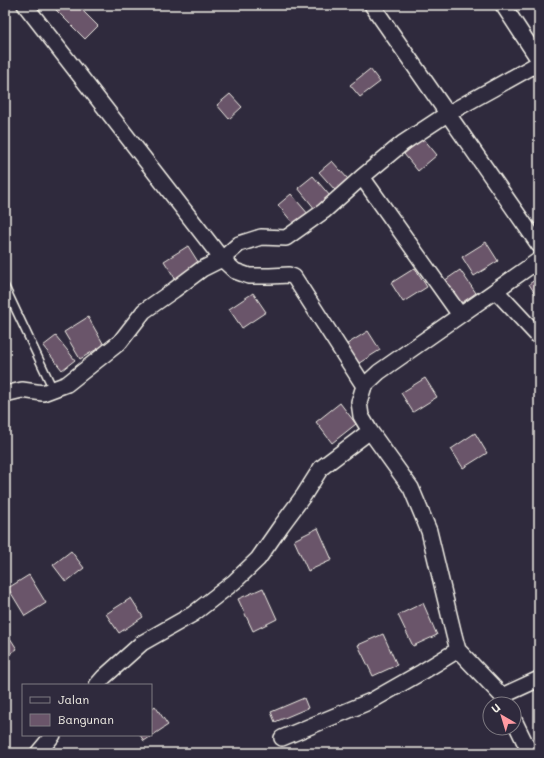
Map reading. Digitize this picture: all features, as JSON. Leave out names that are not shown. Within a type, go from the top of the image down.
[{"type":"street","points":[[25,5],[222,259],[235,271],[249,276],[289,275],[294,277],[364,386]]},
{"type":"street","points":[[372,5],[539,245]]},
{"type":"street","points":[[503,5],[539,60]]},
{"type":"street","points":[[5,394],[22,390],[42,393],[67,384],[120,342],[144,310],[202,269],[222,259],[239,244],[261,237],[286,238],[324,211],[362,177],[403,144],[448,114],[539,63]]},
{"type":"street","points":[[362,177],[460,315]]},
{"type":"street","points":[[500,696],[458,650],[429,532],[411,488],[370,432],[361,416],[359,402],[364,386],[380,372],[539,260]]},
{"type":"street","points":[[496,291],[539,337]]},
{"type":"street","points":[[98,684],[142,643],[193,614],[234,582],[258,559],[304,495],[320,468],[370,432]]},
{"type":"street","points":[[282,738],[371,701],[458,650]]},
{"type":"street","points":[[511,696],[539,679]]},
{"type":"street","points":[[38,753],[52,736]]},
{"type":"street","points":[[522,736],[530,753]]},
{"type":"lane","points":[[5,287],[53,389]]},
{"type":"building","points":[[57,5],[77,5],[98,26],[85,39],[54,8]]},
{"type":"building","points":[[370,69],[380,82],[360,97],[350,85]]},
{"type":"building","points":[[230,94],[242,107],[229,119],[217,105]]},
{"type":"building","points":[[423,138],[437,155],[418,171],[404,154]]},
{"type":"building","points":[[332,161],[348,179],[335,190],[319,172]]},
{"type":"building","points":[[313,176],[330,196],[315,209],[298,188]]},
{"type":"building","points":[[291,194],[309,215],[296,227],[278,205]]},
{"type":"building","points":[[486,242],[498,261],[474,276],[462,257]]},
{"type":"building","points":[[188,246],[200,265],[176,280],[164,261]]},
{"type":"building","points":[[415,268],[427,287],[403,302],[391,283]]},
{"type":"building","points":[[460,270],[476,293],[457,306],[441,283]]},
{"type":"building","points":[[539,277],[539,300],[529,284]]},
{"type":"building","points":[[253,293],[266,312],[242,328],[229,309]]},
{"type":"building","points":[[88,317],[104,345],[80,359],[64,332]]},
{"type":"building","points":[[368,331],[380,350],[356,365],[344,346]]},
{"type":"building","points":[[56,336],[75,360],[62,370],[43,346]]},
{"type":"building","points":[[425,378],[437,397],[413,412],[401,393]]},
{"type":"building","points":[[340,403],[356,424],[332,443],[316,422]]},
{"type":"building","points":[[475,433],[487,453],[463,468],[451,449]]},
{"type":"building","points":[[318,528],[332,560],[308,571],[294,540]]},
{"type":"building","points":[[71,551],[84,568],[66,582],[53,565]]},
{"type":"building","points":[[29,575],[46,603],[25,616],[8,588]]},
{"type":"building","points":[[263,588],[277,619],[253,631],[238,599]]},
{"type":"building","points":[[131,598],[143,617],[119,633],[106,614]]},
{"type":"building","points":[[423,603],[437,635],[413,646],[398,615]]},
{"type":"building","points":[[5,630],[17,649],[8,655],[5,651]]},
{"type":"building","points":[[383,634],[397,665],[373,676],[358,645]]},
{"type":"building","points":[[304,698],[308,708],[275,722],[271,712]]},
{"type":"building","points":[[155,706],[168,725],[152,736],[152,708]]},
{"type":"building","points":[[141,736],[152,736],[144,741]]}]
